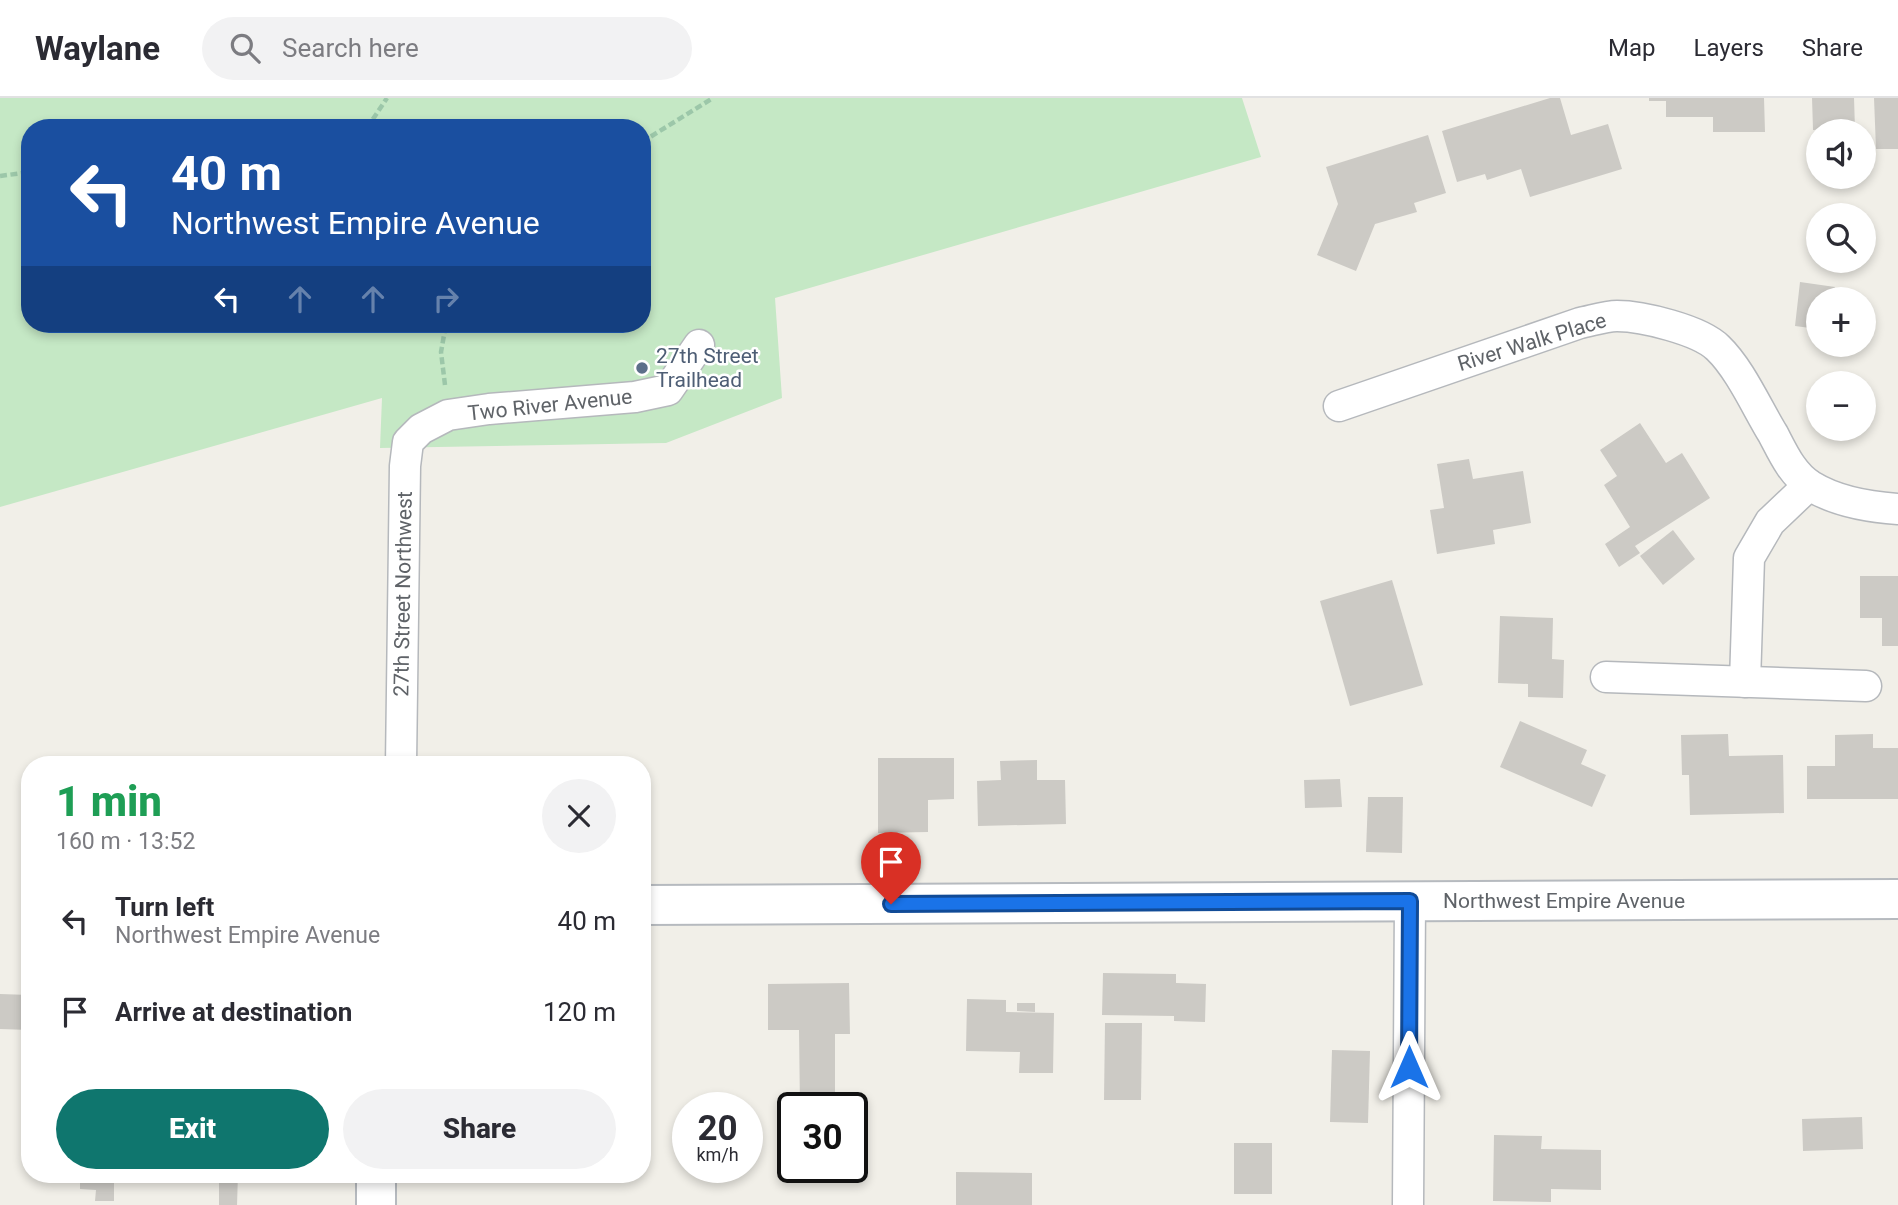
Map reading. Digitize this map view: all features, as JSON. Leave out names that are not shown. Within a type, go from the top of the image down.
[{"type":"street","name":"River Walk Place","points":[[1339,406],[1580,323],[1615,316],[1651,320],[1684,330],[1717,347],[1739,377],[1794,471],[1810,485],[1837,499],[1872,508],[1898,509]]},
{"type":"street","name":"Two River Avenue","points":[[421,429],[448,415],[635,397],[668,390],[699,345]]},
{"type":"street","name":"27th Street Northwest","points":[[401,756],[405,466],[408,442],[421,429]]},
{"type":"street","points":[[1745,682],[1749,558],[1770,522],[1810,485]]},
{"type":"street","points":[[1606,677],[1866,686]]},
{"type":"street","name":"Northwest Empire Avenue","points":[[651,905],[1898,899]]},
{"type":"street","points":[[1408,1205],[1410,901]]},
{"type":"street","points":[[376,1183],[376,1205]]},
{"type":"path","points":[[373,119],[387,98]]},
{"type":"path","points":[[651,136],[713,98]]},
{"type":"path","points":[[0,176],[21,173]]},
{"type":"path","points":[[445,333],[442,352],[448,415]]},
{"type":"green space","points":[[0,98],[1242,98],[1261,157],[775,298],[782,398],[666,443],[380,448],[382,398],[0,507]]},
{"type":"building","points":[[1550,98],[1560,98],[1571,135],[1608,124],[1622,169],[1530,197],[1521,169],[1487,180],[1485,174],[1457,182],[1442,131]]},
{"type":"building","points":[[1649,98],[1764,98],[1765,132],[1713,132],[1713,117],[1666,117],[1666,101],[1649,101]]},
{"type":"building","points":[[1812,98],[1854,98],[1855,119],[1813,119]]},
{"type":"building","points":[[1874,98],[1898,98],[1898,149],[1876,149]]},
{"type":"building","points":[[1428,135],[1446,193],[1414,203],[1417,212],[1375,224],[1356,271],[1317,255],[1338,204],[1326,167]]},
{"type":"building","points":[[1800,282],[1835,287],[1806,287],[1806,327],[1795,326]]},
{"type":"building","points":[[1640,423],[1666,463],[1682,453],[1710,498],[1635,546],[1640,553],[1619,567],[1605,544],[1630,527],[1604,485],[1617,476],[1600,450]]},
{"type":"building","points":[[1469,459],[1473,479],[1523,471],[1531,523],[1493,530],[1495,544],[1437,554],[1430,510],[1444,508],[1437,464]]},
{"type":"building","points":[[1673,530],[1695,559],[1663,585],[1640,556]]},
{"type":"building","points":[[1860,576],[1898,576],[1898,646],[1882,646],[1882,618],[1860,618]]},
{"type":"building","points":[[1392,580],[1423,685],[1350,706],[1320,601]]},
{"type":"building","points":[[1500,616],[1553,618],[1552,659],[1564,660],[1563,698],[1528,697],[1528,684],[1498,683]]},
{"type":"building","points":[[1520,721],[1587,750],[1581,764],[1606,775],[1592,807],[1500,767]]},
{"type":"building","points":[[1728,734],[1729,756],[1783,755],[1784,813],[1690,815],[1689,775],[1682,775],[1681,735]]},
{"type":"building","points":[[1873,734],[1873,748],[1898,748],[1898,799],[1807,799],[1807,766],[1835,766],[1835,735]]},
{"type":"building","points":[[878,758],[954,758],[954,799],[928,800],[928,832],[878,833]]},
{"type":"building","points":[[1037,760],[1037,780],[1065,780],[1066,824],[978,826],[977,781],[1001,780],[1000,761]]},
{"type":"building","points":[[1340,779],[1342,807],[1305,808],[1304,780]]},
{"type":"building","points":[[1368,797],[1403,797],[1402,853],[1366,852]]},
{"type":"building","points":[[1103,973],[1176,974],[1176,983],[1206,984],[1205,1022],[1174,1021],[1174,1016],[1102,1015]]},
{"type":"building","points":[[849,983],[850,1034],[835,1034],[835,1092],[800,1092],[799,1030],[768,1030],[768,984]]},
{"type":"building","points":[[0,994],[21,995],[21,1030],[0,1029]]},
{"type":"building","points":[[967,999],[1006,1000],[1006,1012],[1054,1013],[1053,1073],[1019,1073],[1020,1052],[966,1051]]},
{"type":"building","points":[[1017,1003],[1035,1003],[1035,1012],[1017,1011]]},
{"type":"building","points":[[1105,1023],[1142,1023],[1141,1100],[1104,1100]]},
{"type":"building","points":[[1332,1050],[1370,1051],[1368,1123],[1330,1122]]},
{"type":"building","points":[[1862,1117],[1863,1149],[1803,1151],[1802,1119]]},
{"type":"building","points":[[1494,1135],[1542,1136],[1541,1149],[1601,1150],[1601,1190],[1551,1189],[1551,1202],[1493,1201]]},
{"type":"building","points":[[1234,1143],[1272,1143],[1272,1194],[1234,1194]]},
{"type":"building","points":[[956,1172],[1032,1173],[1032,1205],[956,1205]]},
{"type":"building","points":[[80,1183],[114,1183],[114,1201],[95,1201],[96,1190],[80,1189]]},
{"type":"building","points":[[219,1183],[238,1183],[237,1205],[219,1205]]},
{"type":"place","name":"27th Street Trailhead","points":[[642,368]]},
{"type":"route","points":[[891,904],[1410,901],[1409,1067]]}]
